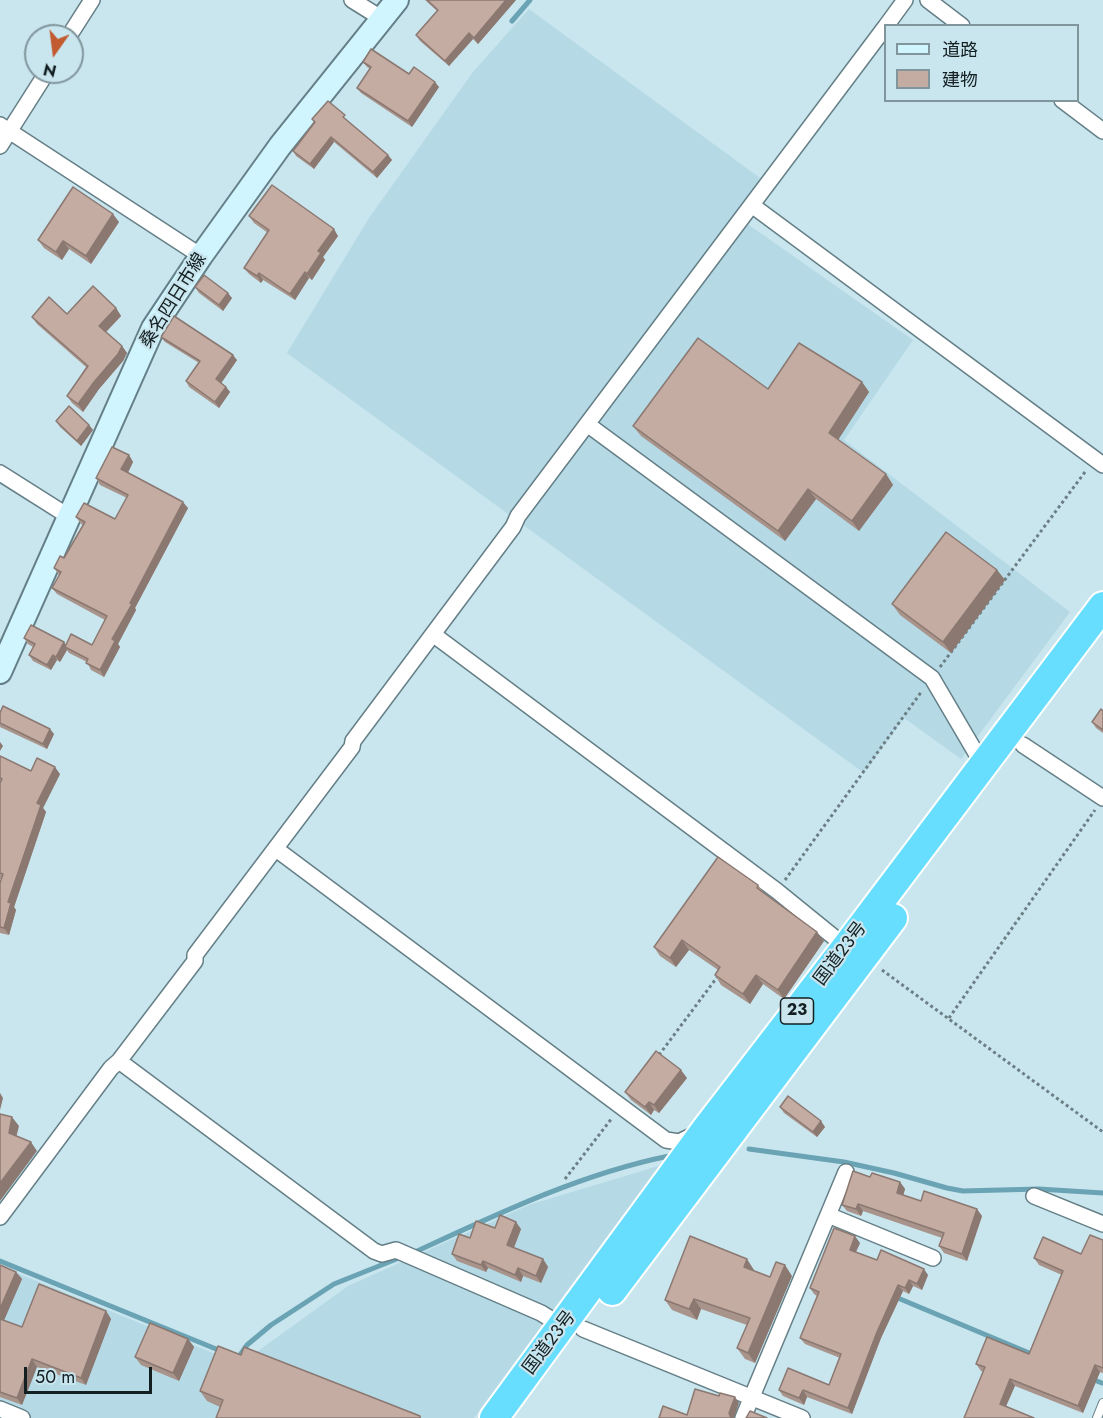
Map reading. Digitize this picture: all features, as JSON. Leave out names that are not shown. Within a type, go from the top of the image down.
[{"type":"highway","name":"国道23号","points":[[494,1418],[573,1328],[855,952],[983,765],[1103,606]]},
{"type":"highway","name":"国道23号","points":[[518,1418],[573,1328],[706,1129],[855,952],[1023,745],[1103,638]]},
{"type":"main road","name":"桑名四日市線","points":[[0,672],[153,328],[201,256],[280,146],[397,0]]},
{"type":"street","points":[[77,24],[92,0]]},
{"type":"street","points":[[352,0],[381,18]]},
{"type":"street","points":[[887,24],[905,0]]},
{"type":"street","points":[[928,0],[959,24]]},
{"type":"street","points":[[0,1217],[111,1068],[119,1061],[195,961],[195,955],[352,747],[353,741],[434,635],[513,527],[518,516],[884,29]]},
{"type":"street","points":[[0,146],[5,128],[38,84]]},
{"type":"street","points":[[1065,102],[1103,131]]},
{"type":"street","points":[[5,128],[201,256]]},
{"type":"street","points":[[753,206],[1100,457]]},
{"type":"street","points":[[587,424],[932,678],[983,765]]},
{"type":"street","points":[[0,473],[68,516]]},
{"type":"street","points":[[434,635],[777,891],[855,952]]},
{"type":"street","points":[[1023,745],[1100,803]]},
{"type":"street","points":[[276,849],[666,1140],[679,1142],[706,1129]]},
{"type":"street","points":[[119,1061],[374,1251],[382,1254],[396,1250],[573,1328],[802,1418]]},
{"type":"street","points":[[743,1418],[846,1172]]},
{"type":"street","points":[[1034,1196],[1103,1224]]},
{"type":"street","points":[[828,1215],[933,1258]]},
{"type":"street","points":[[0,1409],[22,1418]]},
{"type":"lane","points":[[1097,1418],[1103,1403]]},
{"type":"path","points":[[777,891],[932,678],[1100,457]]},
{"type":"path","points":[[949,1018],[1100,803]]},
{"type":"path","points":[[855,952],[949,1018],[1103,1132]]},
{"type":"path","points":[[656,1060],[718,975]]},
{"type":"path","points":[[565,1179],[622,1107]]},
{"type":"shaded area","points":[[529,9],[760,178],[739,218],[913,340],[844,440],[1070,612],[961,759],[904,718],[864,773],[287,353],[369,218],[473,72]]},
{"type":"shaded area","points":[[665,1164],[474,1418],[0,1418],[0,1266],[240,1364],[348,1286],[529,1205]]},
{"type":"building","points":[[427,0],[506,0],[474,38],[469,33],[445,61],[416,35],[438,10]]},
{"type":"building","points":[[371,49],[409,74],[414,67],[435,82],[408,121],[357,88],[371,67],[363,62]]},
{"type":"building","points":[[328,101],[345,115],[343,117],[388,155],[373,172],[331,137],[310,164],[293,151],[315,122],[312,119]]},
{"type":"building","points":[[272,185],[334,229],[318,251],[321,253],[307,274],[305,272],[290,294],[259,273],[257,276],[244,268],[269,230],[249,216]]},
{"type":"building","points":[[73,187],[113,214],[86,256],[63,241],[56,252],[38,240]]},
{"type":"building","points":[[204,275],[228,293],[219,305],[195,287]]},
{"type":"building","points":[[93,286],[116,308],[99,326],[122,346],[78,404],[67,396],[88,366],[32,317],[49,297],[67,314]]},
{"type":"building","points":[[174,316],[233,355],[216,379],[226,387],[215,402],[186,381],[200,361],[161,337]]},
{"type":"building","points":[[698,338],[768,389],[799,343],[862,382],[829,433],[886,474],[852,521],[808,489],[778,531],[633,426]]},
{"type":"building","points":[[69,406],[89,425],[77,441],[56,421]]},
{"type":"building","points":[[112,447],[129,455],[121,469],[183,502],[112,639],[115,641],[100,670],[86,663],[88,659],[65,647],[71,634],[92,645],[107,616],[52,588],[61,572],[54,568],[60,556],[64,558],[85,522],[76,517],[84,503],[115,519],[128,495],[96,478]]},
{"type":"building","points":[[946,532],[997,570],[943,642],[892,604]]},
{"type":"building","points":[[31,625],[64,642],[56,657],[53,655],[47,665],[29,655],[35,644],[24,638]]},
{"type":"building","points":[[3,706],[50,729],[43,744],[0,723]]},
{"type":"building","points":[[1101,709],[1103,711],[1103,730],[1092,722]]},
{"type":"building","points":[[0,756],[31,771],[37,758],[55,767],[37,803],[41,805],[8,902],[11,903],[4,928],[0,927],[0,883],[3,874],[0,873],[0,783],[2,779],[0,778]]},
{"type":"building","points":[[718,857],[758,885],[757,888],[817,932],[778,990],[756,975],[743,994],[715,975],[720,967],[682,940],[670,958],[654,947]]},
{"type":"building","points":[[656,1051],[681,1070],[654,1105],[649,1102],[645,1107],[625,1092]]},
{"type":"building","points":[[788,1096],[821,1121],[813,1132],[780,1107]]},
{"type":"building","points":[[0,1114],[12,1117],[9,1133],[31,1142],[0,1183]]},
{"type":"building","points":[[853,1171],[870,1177],[872,1173],[900,1182],[897,1193],[921,1201],[924,1191],[977,1209],[962,1254],[939,1246],[944,1233],[858,1204],[856,1209],[842,1205]]},
{"type":"building","points":[[500,1215],[516,1222],[507,1245],[543,1259],[536,1276],[518,1268],[515,1275],[483,1261],[481,1265],[452,1254],[459,1234],[470,1238],[476,1221],[495,1228]]},
{"type":"building","points":[[834,1228],[855,1236],[850,1250],[877,1260],[881,1250],[924,1269],[917,1284],[909,1280],[905,1288],[898,1285],[848,1408],[803,1390],[799,1398],[779,1390],[788,1368],[829,1385],[841,1354],[800,1338],[819,1292],[810,1288]]},
{"type":"building","points":[[1090,1235],[1103,1240],[1103,1368],[1095,1365],[1078,1406],[1010,1379],[1000,1404],[1034,1418],[964,1418],[985,1367],[976,1364],[987,1337],[1029,1354],[1063,1271],[1034,1258],[1043,1237],[1081,1254]]},
{"type":"building","points":[[690,1236],[747,1259],[744,1267],[770,1277],[776,1262],[785,1265],[748,1353],[737,1348],[750,1318],[694,1299],[689,1309],[665,1300]]},
{"type":"building","points":[[0,1265],[16,1272],[0,1309]]},
{"type":"building","points":[[39,1284],[106,1311],[81,1378],[32,1359],[17,1398],[0,1392],[0,1319],[22,1327]]},
{"type":"building","points":[[150,1323],[188,1339],[173,1373],[135,1357]]},
{"type":"building","points":[[218,1346],[241,1355],[244,1347],[420,1416],[420,1418],[216,1418],[223,1400],[200,1391]]},
{"type":"building","points":[[695,1389],[719,1396],[720,1393],[735,1397],[729,1413],[731,1418],[659,1418],[663,1406],[687,1415]]},
{"type":"building","points":[[750,1411],[767,1418],[746,1418]]},
{"type":"waterway","points":[[512,21],[530,0]]},
{"type":"waterway","points":[[749,1149],[844,1162],[963,1191],[1039,1189],[1103,1193]]},
{"type":"waterway","points":[[413,1253],[538,1197],[603,1173],[669,1156]]},
{"type":"waterway","points":[[235,1357],[238,1358],[247,1345],[271,1325],[334,1284],[404,1256]]},
{"type":"waterway","points":[[0,1261],[221,1351]]},
{"type":"waterway","points":[[893,1296],[1034,1355]]},
{"type":"waterway","points":[[1089,1378],[1102,1383]]}]
